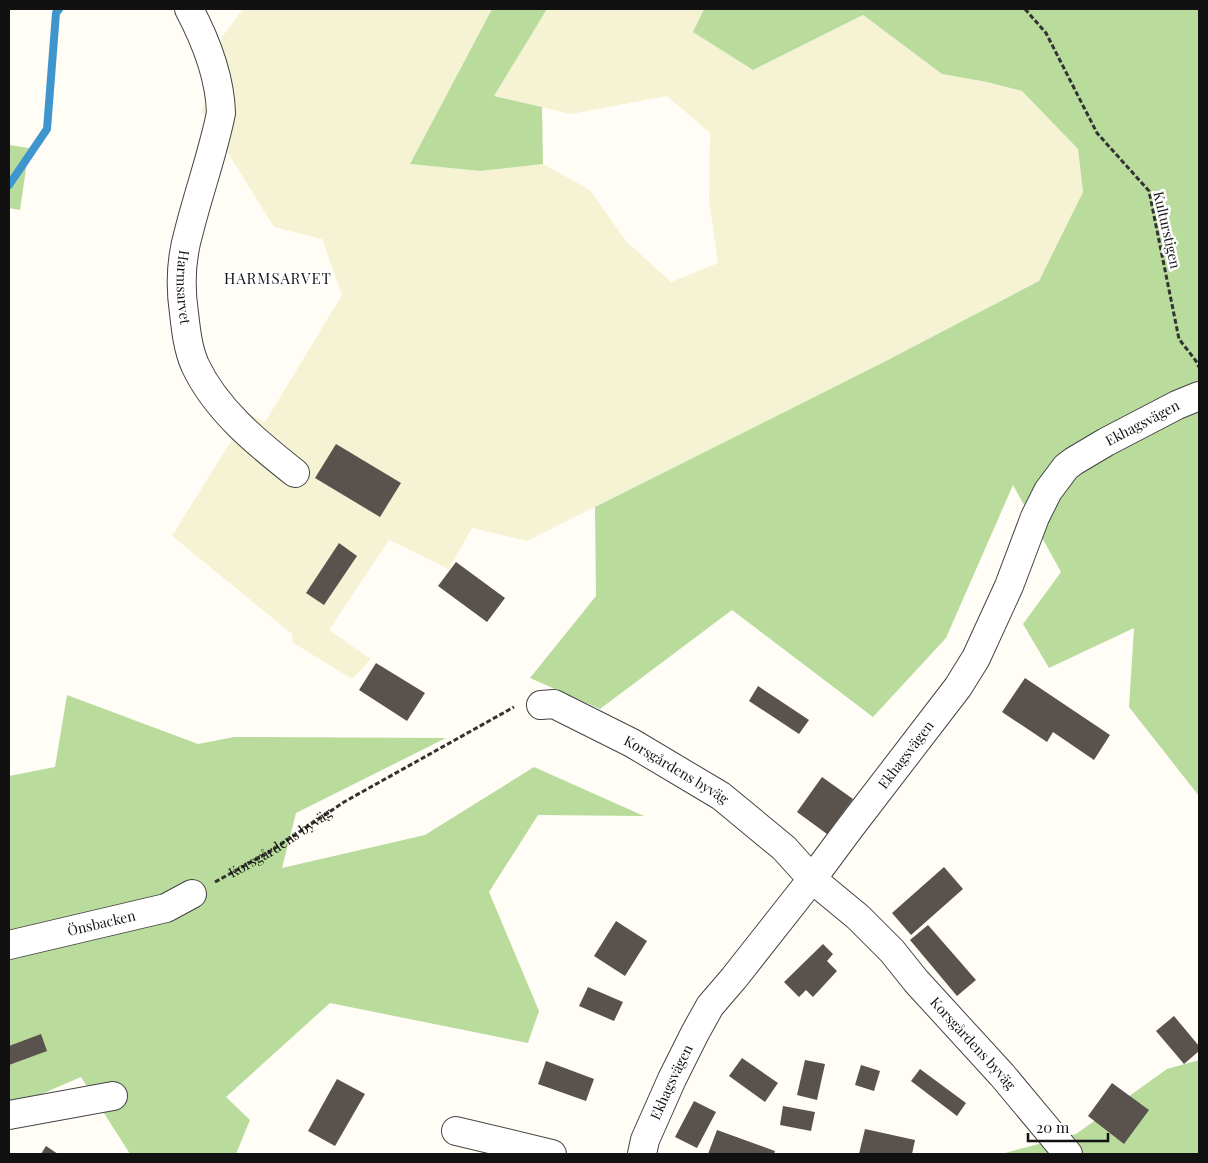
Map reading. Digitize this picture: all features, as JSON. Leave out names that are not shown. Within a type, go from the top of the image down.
[{"type":"street","name":"Harmsarvet","points":[[189,9],[209,52],[221,114],[208,167],[188,231],[183,258],[181,294],[187,338],[195,364],[208,389],[221,406],[254,440],[294,473]]},
{"type":"street","name":"Ekhagsvägen","points":[[642,1154],[645,1140],[672,1079],[710,1006],[812,879],[958,687],[976,658],[1009,586],[1035,517],[1048,491],[1074,461],[1177,405],[1199,396]]},
{"type":"street","name":"Korsgårdens byväg","points":[[541,705],[554,704],[632,743],[721,796],[784,848],[812,879],[858,917],[892,951],[916,981],[1002,1075],[1068,1154]]},
{"type":"street","name":"Önsbacken","points":[[9,945],[166,908],[192,894]]},
{"type":"street","points":[[9,1114],[113,1096]]},
{"type":"street","points":[[456,1131],[552,1154]]},
{"type":"path","name":"Kulturstigen","points":[[1025,9],[1046,33],[1097,133],[1149,191],[1180,339],[1199,367]]},
{"type":"path","name":"Korsgårdens byväg","points":[[192,894],[271,851],[344,802],[516,706],[541,705]]},
{"type":"shaded area","points":[[243,9],[492,9],[410,164],[480,171],[543,164],[590,190],[626,241],[671,282],[718,263],[709,200],[710,133],[667,96],[571,114],[494,96],[547,9],[704,9],[694,32],[753,70],[863,15],[942,74],[987,82],[1022,91],[1078,149],[1083,192],[1039,281],[884,362],[527,541],[472,528],[449,569],[389,540],[329,630],[371,659],[352,679],[292,642],[292,634],[172,536],[248,414],[265,422],[342,295],[322,239],[274,227],[201,110],[224,71],[216,45]]},
{"type":"green space","points":[[492,9],[547,9],[494,96],[542,107],[543,164],[480,171],[410,164]]},
{"type":"green space","points":[[704,9],[1199,9],[1199,796],[1129,707],[1134,628],[1049,668],[1023,624],[1061,572],[1013,485],[946,638],[873,717],[732,610],[600,709],[530,678],[596,596],[595,507],[884,362],[1039,281],[1083,192],[1078,149],[1022,91],[987,82],[942,74],[863,15],[753,70],[693,32]]},
{"type":"green space","points":[[9,145],[29,148],[20,210],[9,208]]},
{"type":"green space","points":[[67,695],[198,744],[234,737],[446,738],[296,813],[282,868],[425,835],[534,767],[644,816],[538,815],[489,892],[539,1011],[528,1043],[330,1003],[226,1097],[250,1120],[236,1154],[130,1154],[81,1077],[9,1108],[9,776],[55,767]]},
{"type":"green space","points":[[1199,1060],[1199,1154],[1001,1154],[1076,1134],[1167,1069]]},
{"type":"building","points":[[336,444],[401,483],[380,517],[315,478]]},
{"type":"building","points":[[339,543],[357,556],[324,605],[306,593]]},
{"type":"building","points":[[456,562],[505,598],[487,622],[438,586]]},
{"type":"building","points":[[376,663],[425,693],[407,721],[359,690]]},
{"type":"building","points":[[1025,678],[1110,735],[1094,760],[1053,732],[1047,742],[1002,712]]},
{"type":"building","points":[[758,686],[809,720],[799,734],[749,701]]},
{"type":"building","points":[[822,777],[853,799],[827,834],[797,812]]},
{"type":"building","points":[[944,867],[963,889],[911,935],[892,913]]},
{"type":"building","points":[[616,921],[647,941],[625,976],[594,956]]},
{"type":"building","points":[[928,925],[976,980],[957,996],[910,940]]},
{"type":"building","points":[[823,944],[833,954],[827,961],[837,971],[813,997],[806,990],[799,997],[784,982]]},
{"type":"building","points":[[588,987],[623,1002],[614,1021],[579,1006]]},
{"type":"building","points":[[1174,1016],[1199,1046],[1199,1051],[1184,1064],[1156,1031]]},
{"type":"building","points":[[41,1034],[47,1051],[9,1065],[9,1046]]},
{"type":"building","points":[[742,1058],[778,1083],[765,1102],[729,1076]]},
{"type":"building","points":[[805,1060],[825,1064],[817,1100],[797,1095]]},
{"type":"building","points":[[546,1061],[594,1079],[586,1101],[538,1084]]},
{"type":"building","points":[[861,1065],[880,1071],[874,1091],[855,1085]]},
{"type":"building","points":[[920,1069],[966,1103],[957,1116],[911,1081]]},
{"type":"building","points":[[337,1079],[365,1094],[335,1146],[308,1131]]},
{"type":"building","points":[[1112,1083],[1149,1110],[1124,1144],[1088,1116]]},
{"type":"building","points":[[694,1101],[716,1112],[697,1148],[675,1137]]},
{"type":"building","points":[[783,1106],[815,1112],[811,1131],[780,1125]]},
{"type":"building","points":[[865,1129],[915,1140],[912,1154],[859,1154]]},
{"type":"building","points":[[717,1130],[775,1151],[774,1154],[708,1154]]},
{"type":"building","points":[[46,1146],[58,1154],[41,1154]]},
{"type":"waterway","points":[[9,185],[47,129],[56,13],[59,9]]},
{"type":"district","name":"HARMSARVET","points":[[278,279]]}]
